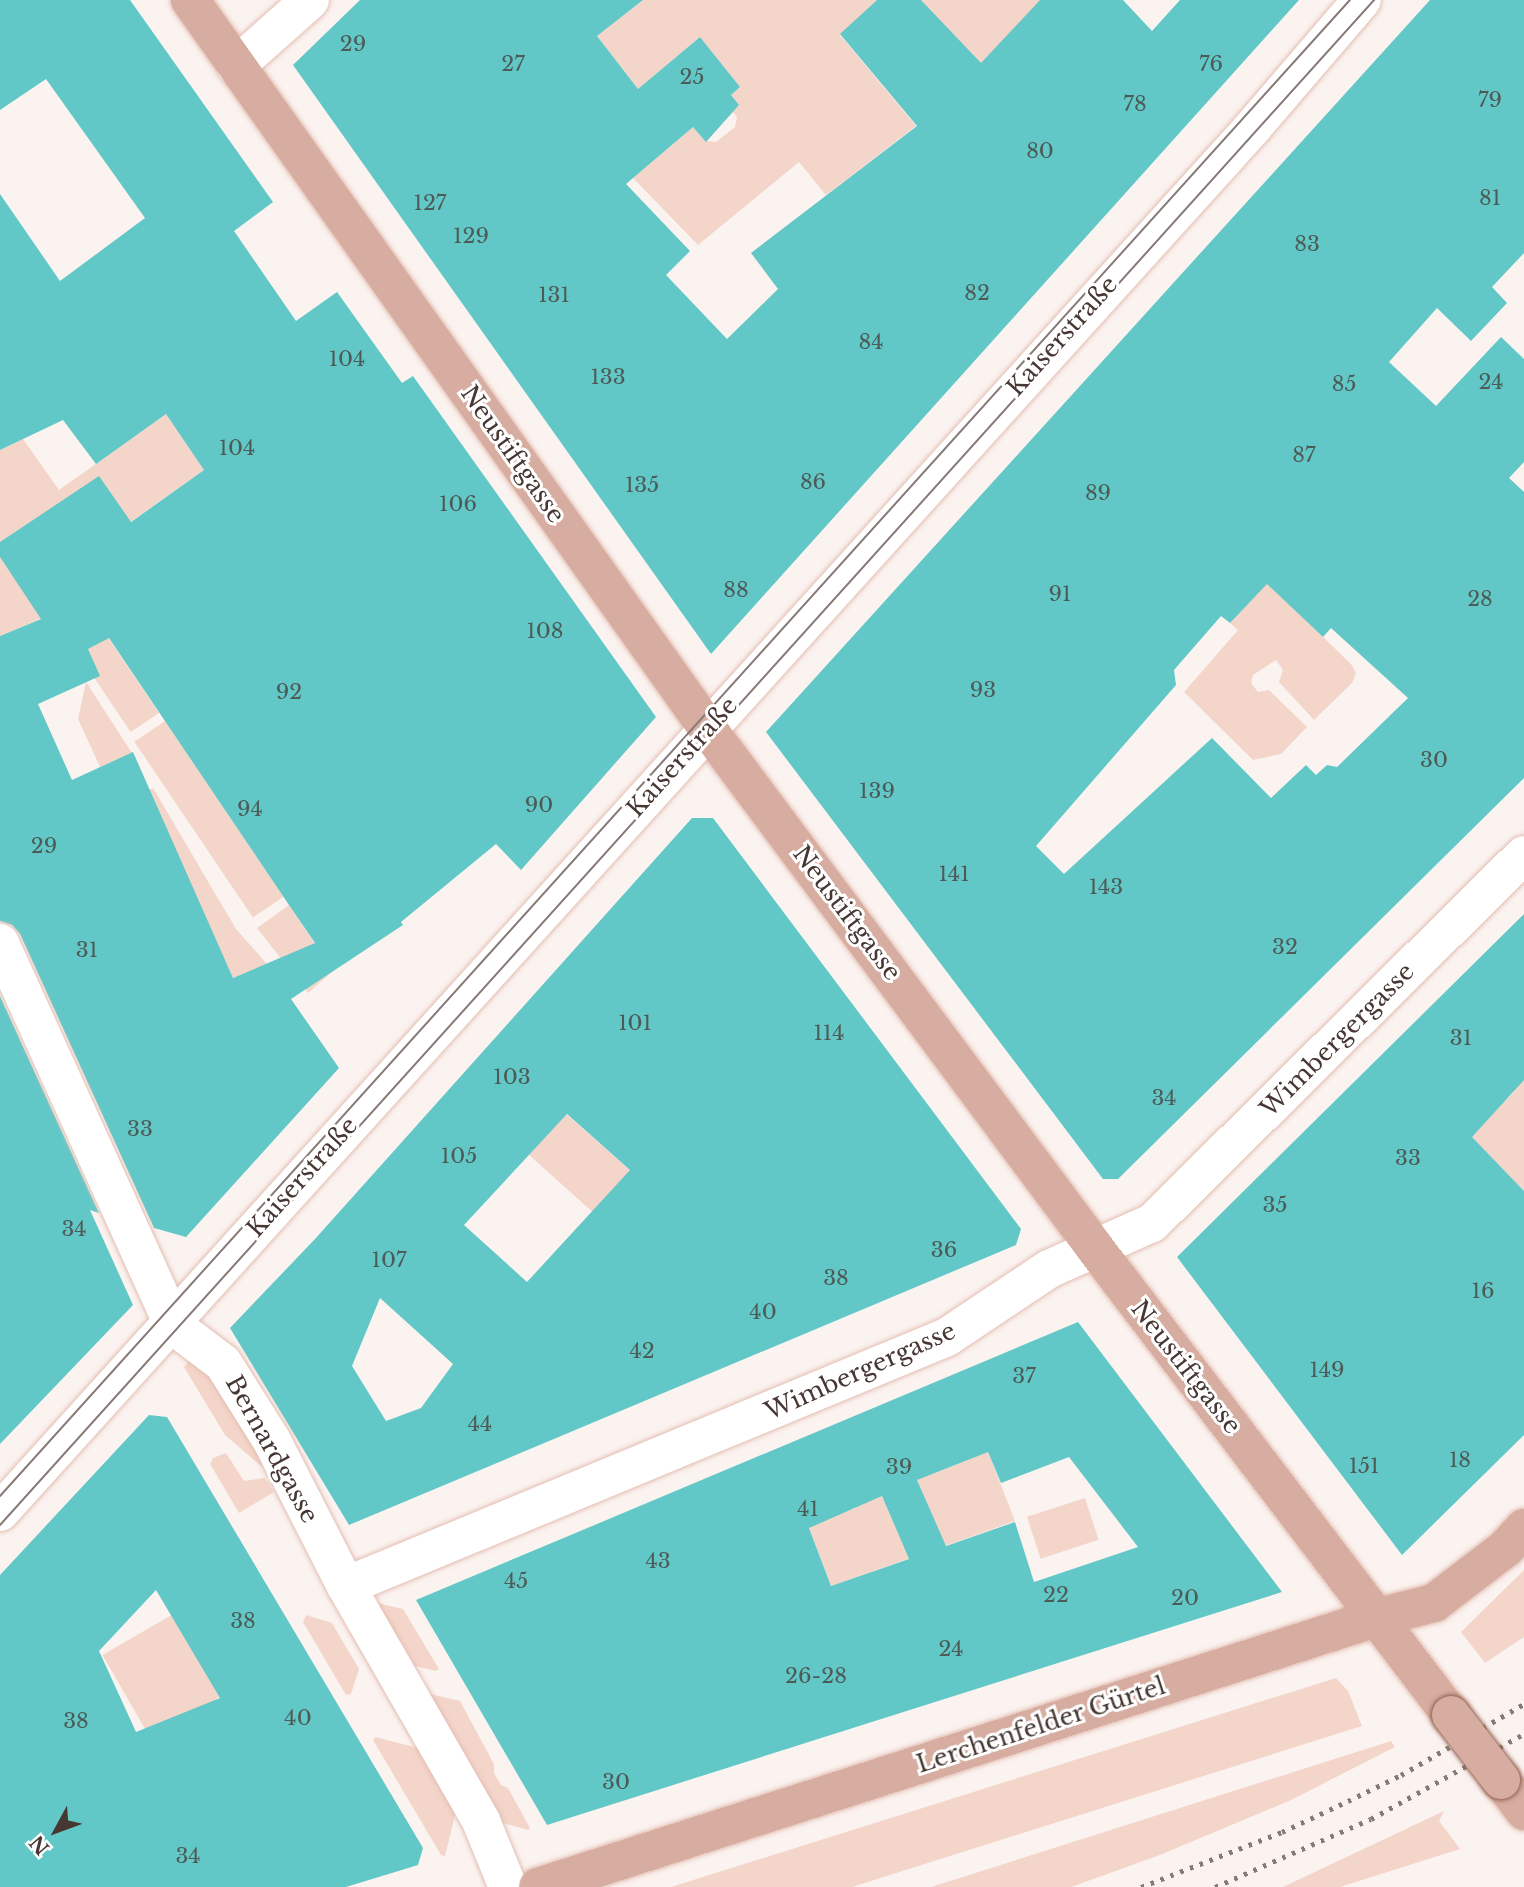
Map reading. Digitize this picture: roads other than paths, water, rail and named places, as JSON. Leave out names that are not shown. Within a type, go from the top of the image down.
[{"type":"main road","name":"Neustiftgasse","points":[[190,0],[708,727],[1095,1248],[1524,1811]]},
{"type":"main road","name":"Lerchenfelder Gürtel","points":[[538,1887],[1378,1617],[1434,1603],[1506,1548],[1524,1528]]},
{"type":"street","points":[[236,66],[310,0]]},
{"type":"street","name":"Kaiserstraße","points":[[0,1512],[1253,127],[1362,0]]},
{"type":"street","name":"Wimbergergasse","points":[[346,1586],[947,1338],[1049,1269],[1152,1223],[1524,855]]},
{"type":"street","name":"Bernardgasse","points":[[0,943],[173,1322],[178,1329],[223,1363],[272,1441],[346,1586],[481,1821],[508,1887]]},
{"type":"tram line","points":[[0,1496],[1350,0]]},
{"type":"tram line","points":[[0,1525],[1374,0]]},
{"type":"railway","points":[[1141,1887],[1282,1832],[1348,1801],[1401,1775],[1524,1704]]},
{"type":"railway","points":[[1215,1887],[1371,1819],[1524,1734]]}]
